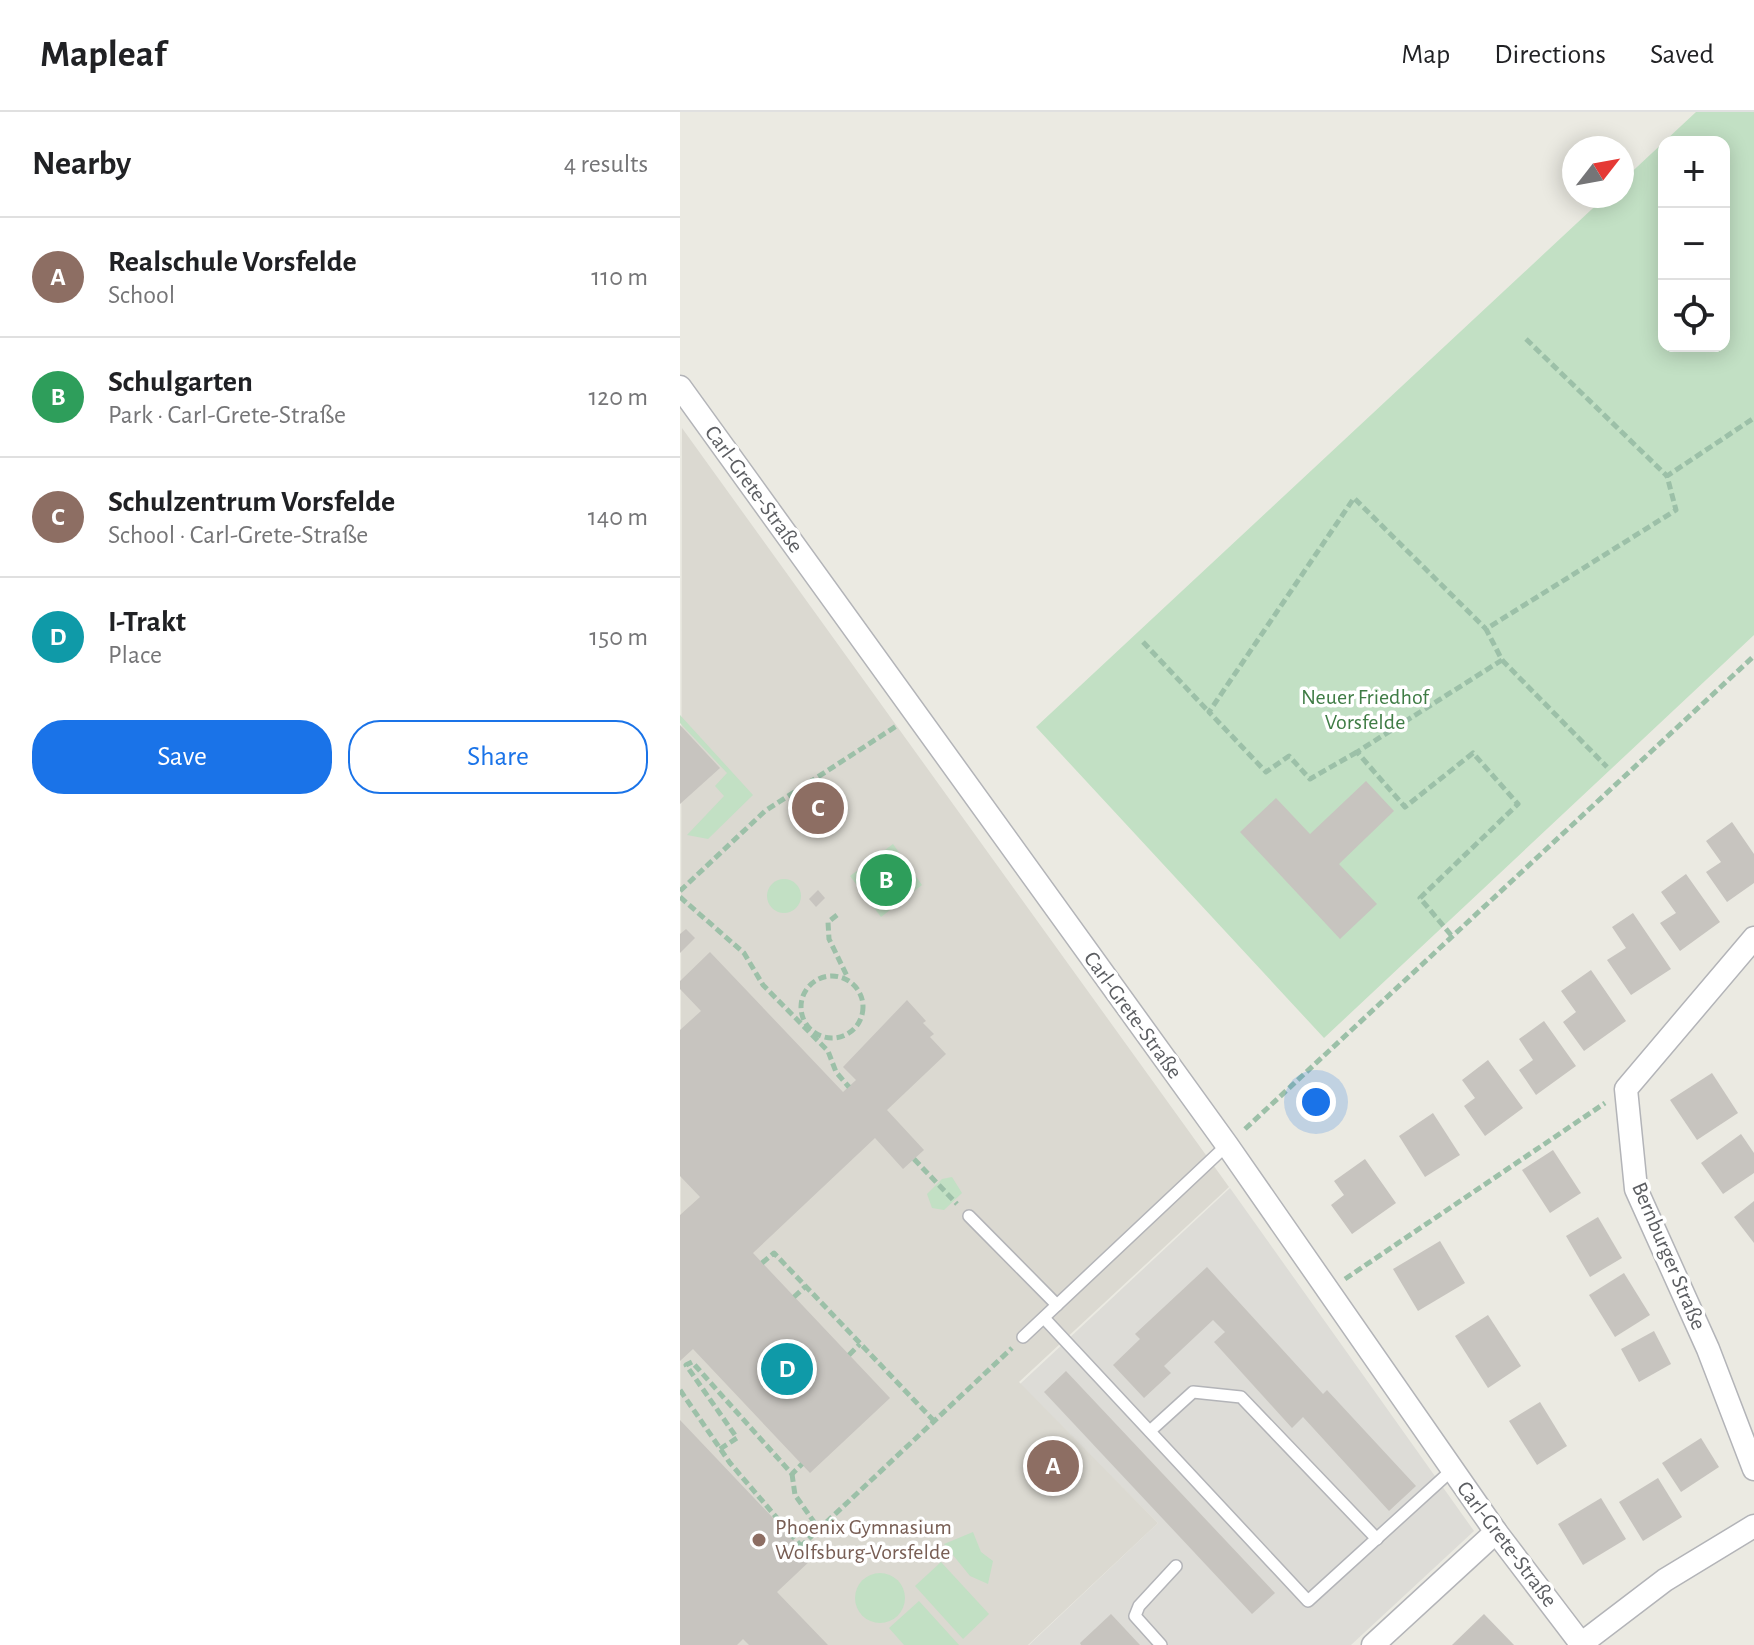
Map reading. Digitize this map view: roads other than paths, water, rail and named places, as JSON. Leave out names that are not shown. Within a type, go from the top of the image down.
[{"type":"street","name":"Carl-Grete-Straße","points":[[680,387],[1330,1289],[1496,1532],[1582,1644]]},
{"type":"street","name":"Bernburger Straße","points":[[1754,938],[1626,1089],[1636,1189],[1708,1349],[1754,1469]]},
{"type":"street","points":[[1582,1644],[1665,1580],[1754,1526]]},
{"type":"street","points":[[1373,1645],[1496,1532]]},
{"type":"lane","points":[[1023,1337],[1227,1145]]},
{"type":"lane","points":[[969,1216],[1057,1305]]},
{"type":"lane","points":[[1044,1318],[1308,1601],[1452,1470]]},
{"type":"lane","points":[[1150,1431],[1193,1392],[1241,1397],[1377,1539]]},
{"type":"lane","points":[[1161,1645],[1135,1616],[1139,1606],[1176,1566]]},
{"type":"place","name":"Schulzentrum Vorsfelde","points":[[818,808]]},
{"type":"place","name":"Schulgarten","points":[[886,880]]},
{"type":"place","name":"I-Trakt","points":[[787,1369]]},
{"type":"place","name":"Realschule Vorsfelde","points":[[1053,1466]]},
{"type":"place","name":"Phoenix Gymnasium Wolfsburg-Vorsfelde","points":[[759,1540]]},
{"type":"park label","name":"Neuer Friedhof Vorsfelde","points":[[1365,710]]}]
